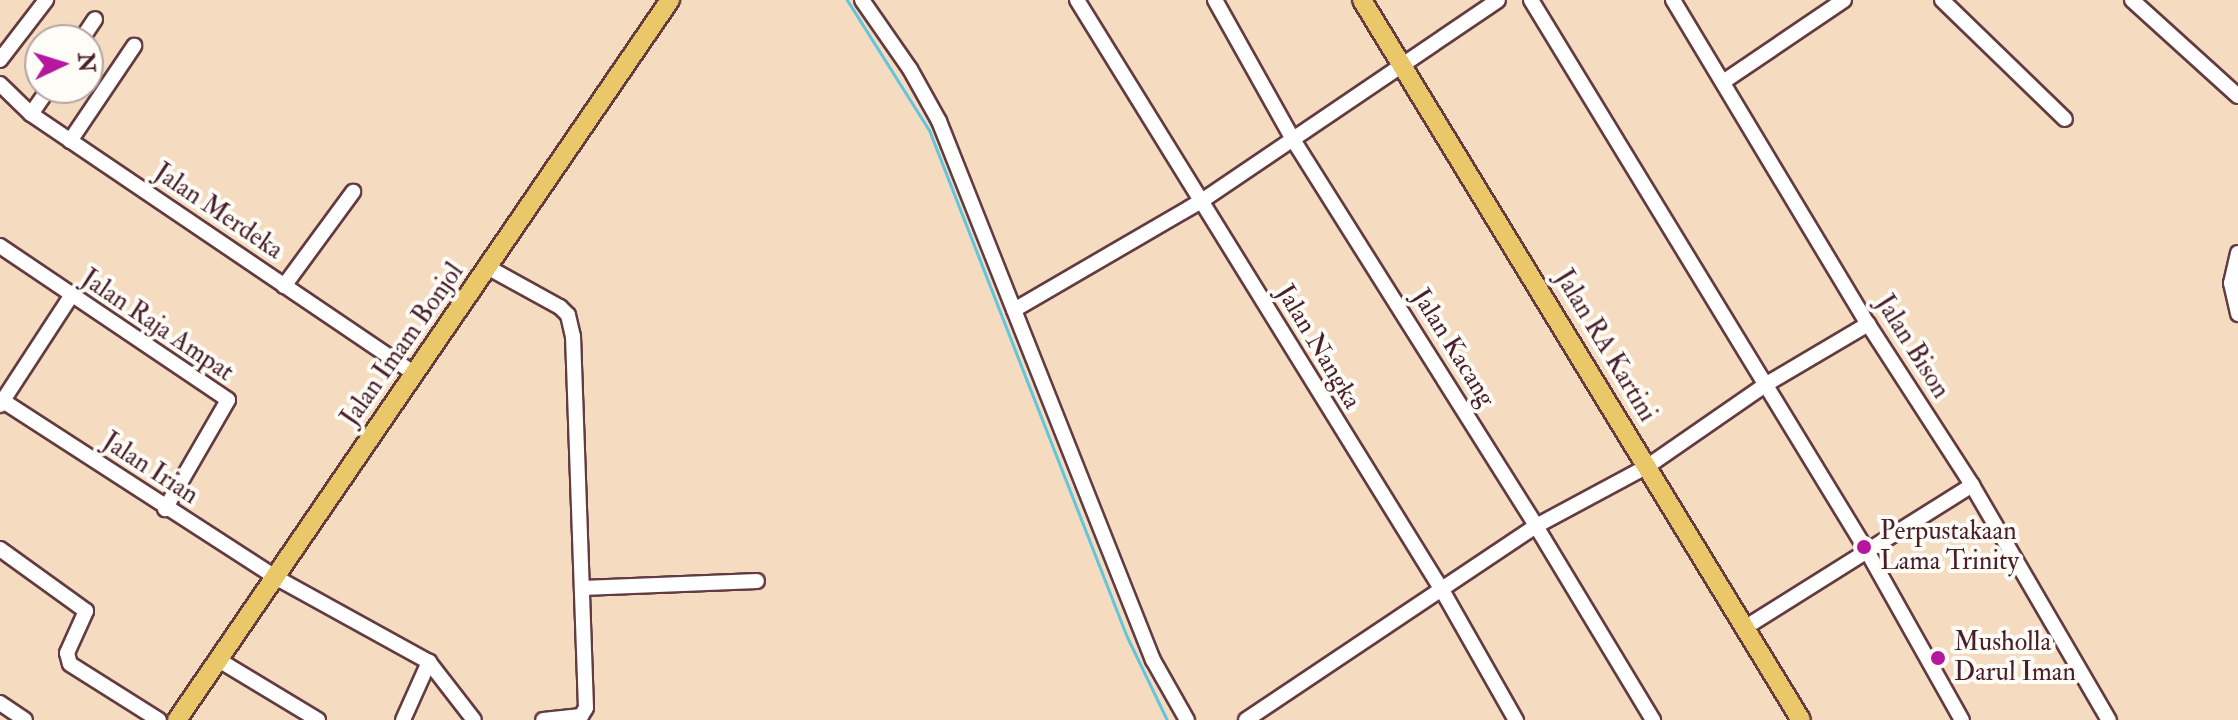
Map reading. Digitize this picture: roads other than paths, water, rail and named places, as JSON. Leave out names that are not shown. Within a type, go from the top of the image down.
[{"type":"main road","name":"Jalan Imam Bonjol","points":[[177,720],[670,0]]},
{"type":"main road","name":"Jalan RA Kartini","points":[[1362,0],[1801,720]]},
{"type":"street","points":[[0,60],[46,0]]},
{"type":"street","points":[[862,0],[910,69],[939,121],[1153,660],[1187,720]]},
{"type":"street","name":"Jalan Nangka","points":[[1077,0],[1203,200],[1320,398],[1442,590],[1516,720]]},
{"type":"street","name":"Jalan Kacang","points":[[1215,0],[1292,138],[1536,526],[1653,720]]},
{"type":"street","points":[[1014,310],[1203,200],[1292,138],[1404,67],[1498,0]]},
{"type":"street","points":[[1531,0],[1867,551],[1962,720]]},
{"type":"street","name":"Jalan Bison","points":[[1673,0],[1868,324],[1972,485],[2109,720]]},
{"type":"street","points":[[1723,82],[1844,0]]},
{"type":"street","points":[[1942,0],[2065,119]]},
{"type":"street","points":[[2132,0],[2238,96]]},
{"type":"street","points":[[92,24],[95,19]]},
{"type":"street","points":[[70,141],[134,46]]},
{"type":"street","name":"Jalan Merdeka","points":[[0,84],[31,114],[413,373]]},
{"type":"street","points":[[31,114],[38,104]]},
{"type":"street","points":[[284,286],[353,192]]},
{"type":"street","name":"Jalan Raja Ampat","points":[[0,246],[228,400],[165,509]]},
{"type":"street","points":[[2238,253],[2231,283],[2238,314]]},
{"type":"street","points":[[489,268],[560,307],[571,324],[583,588],[585,711],[577,717],[543,720]]},
{"type":"street","points":[[1,401],[71,296]]},
{"type":"street","points":[[1246,720],[1536,526],[1648,466],[1765,385],[1868,324]]},
{"type":"street","name":"Jalan Irian","points":[[1,401],[275,577],[429,662]]},
{"type":"street","points":[[1746,627],[1972,485]]},
{"type":"street","points":[[0,549],[86,611],[67,653],[70,664],[159,720]]},
{"type":"street","points":[[583,588],[757,581]]},
{"type":"street","points":[[217,659],[318,720]]},
{"type":"street","points":[[403,720],[429,662],[474,720]]},
{"type":"street","points":[[0,703],[25,720]]},
{"type":"waterway","points":[[847,0],[929,130],[1127,637],[1167,720]]},
{"type":"place","name":"Perpustakaan Lama Trinity","points":[[1864,547]]},
{"type":"place","name":"Musholla Darul Iman","points":[[1938,658]]}]
